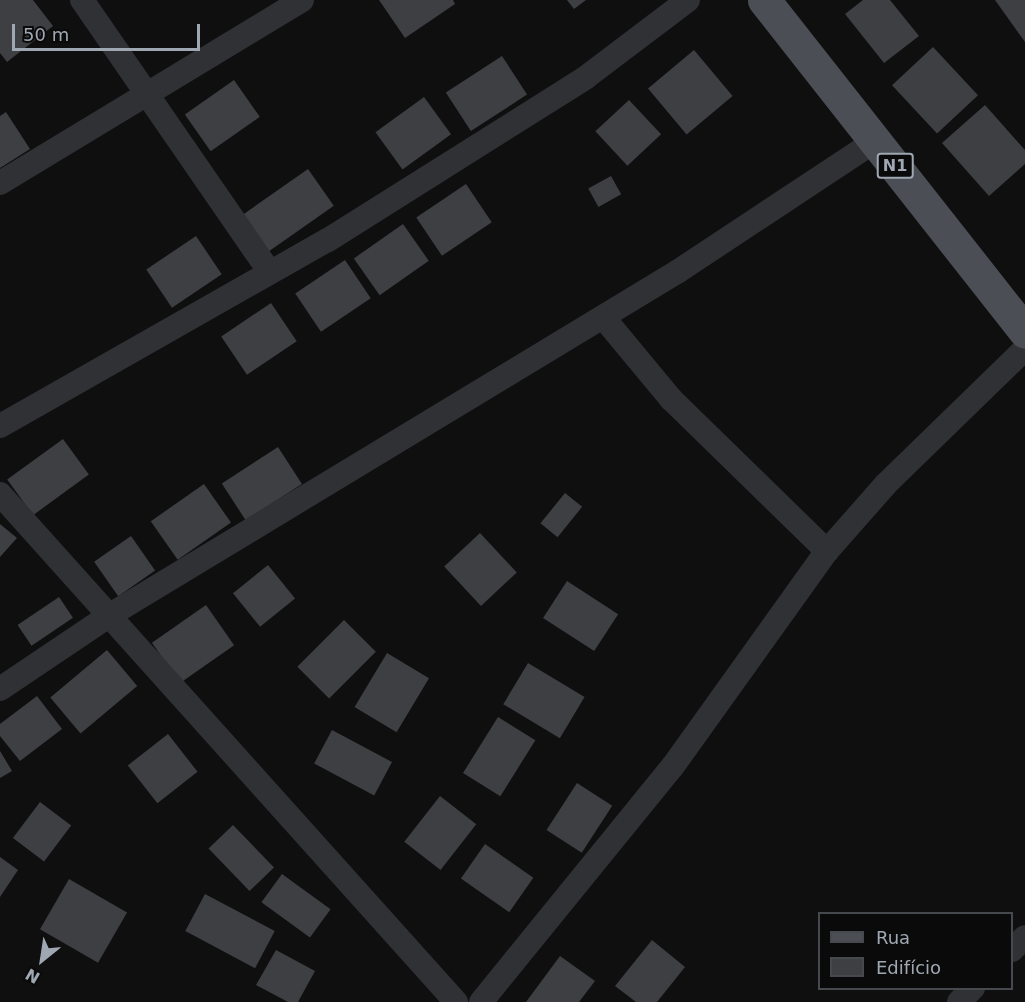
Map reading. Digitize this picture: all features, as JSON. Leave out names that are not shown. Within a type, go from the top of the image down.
[{"type":"main road","name":"N1","points":[[764,0],[1025,332]]},
{"type":"street","points":[[82,0],[270,273]]},
{"type":"street","points":[[0,183],[302,0]]},
{"type":"street","points":[[0,426],[270,273],[540,108],[688,0]]},
{"type":"street","points":[[0,689],[110,615],[603,317],[875,141]]},
{"type":"street","points":[[603,317],[671,399],[827,551]]},
{"type":"street","points":[[481,1002],[673,766],[827,551],[886,484],[1025,349]]},
{"type":"street","points":[[0,494],[456,1002]]},
{"type":"street","points":[[1013,949],[1025,937]]},
{"type":"street","points":[[959,1002],[971,990]]},
{"type":"building","points":[[0,0],[33,0],[53,26],[7,62],[0,53]]},
{"type":"building","points":[[379,0],[453,0],[455,4],[405,38]]},
{"type":"building","points":[[567,0],[586,0],[574,9]]},
{"type":"building","points":[[863,0],[890,0],[919,36],[884,63],[845,14]]},
{"type":"building","points":[[995,0],[1025,0],[1025,42]]},
{"type":"building","points":[[933,47],[978,95],[937,133],[892,85]]},
{"type":"building","points":[[694,50],[733,96],[687,135],[648,89]]},
{"type":"building","points":[[502,56],[527,95],[471,131],[446,92]]},
{"type":"building","points":[[234,80],[260,117],[211,151],[185,114]]},
{"type":"building","points":[[424,97],[451,134],[402,169],[375,132]]},
{"type":"building","points":[[629,100],[661,134],[627,166],[595,131]]},
{"type":"building","points":[[985,105],[1025,150],[1025,164],[989,196],[942,143]]},
{"type":"building","points":[[6,112],[30,149],[0,168],[0,116]]},
{"type":"building","points":[[308,169],[334,206],[268,252],[242,215]]},
{"type":"building","points":[[611,176],[621,194],[598,207],[588,189]]},
{"type":"building","points":[[466,184],[492,222],[442,256],[416,218]]},
{"type":"building","points":[[403,224],[429,261],[380,295],[354,258]]},
{"type":"building","points":[[196,236],[222,274],[172,308],[146,270]]},
{"type":"building","points":[[345,260],[371,298],[321,332],[295,294]]},
{"type":"building","points":[[271,303],[297,341],[247,375],[221,337]]},
{"type":"building","points":[[63,439],[89,475],[33,515],[7,480]]},
{"type":"building","points":[[278,447],[302,484],[246,520],[222,483]]},
{"type":"building","points":[[204,484],[231,523],[178,560],[151,521]]},
{"type":"building","points":[[565,493],[582,507],[558,537],[540,523]]},
{"type":"building","points":[[0,524],[17,538],[0,557]]},
{"type":"building","points":[[480,533],[517,572],[481,606],[444,566]]},
{"type":"building","points":[[131,536],[155,570],[118,596],[94,562]]},
{"type":"building","points":[[268,565],[295,598],[260,627],[233,593]]},
{"type":"building","points":[[567,581],[618,614],[594,651],[543,618]]},
{"type":"building","points":[[59,597],[73,618],[32,646],[18,625]]},
{"type":"building","points":[[206,605],[234,645],[180,683],[152,643]]},
{"type":"building","points":[[344,620],[376,652],[329,698],[297,667]]},
{"type":"building","points":[[107,650],[137,686],[81,734],[50,698]]},
{"type":"building","points":[[387,653],[429,678],[397,732],[355,707]]},
{"type":"building","points":[[528,663],[585,697],[560,738],[503,704]]},
{"type":"building","points":[[37,696],[62,729],[20,761],[0,736],[0,724]]},
{"type":"building","points":[[498,717],[535,740],[500,796],[463,773]]},
{"type":"building","points":[[332,730],[392,762],[374,795],[314,764]]},
{"type":"building","points":[[168,734],[198,772],[157,803],[128,765]]},
{"type":"building","points":[[0,751],[12,771],[0,778]]},
{"type":"building","points":[[577,783],[612,806],[582,853],[547,830]]},
{"type":"building","points":[[440,796],[476,824],[441,870],[404,842]]},
{"type":"building","points":[[40,802],[71,825],[44,861],[13,838]]},
{"type":"building","points":[[233,825],[274,867],[250,891],[209,849]]},
{"type":"building","points":[[485,844],[533,878],[509,912],[461,878]]},
{"type":"building","points":[[0,857],[18,870],[0,897]]},
{"type":"building","points":[[282,874],[331,909],[310,938],[261,902]]},
{"type":"building","points":[[69,879],[127,912],[98,963],[40,929]]},
{"type":"building","points":[[205,894],[275,931],[255,968],[185,931]]},
{"type":"building","points":[[652,940],[685,967],[657,1002],[636,1002],[615,986]]},
{"type":"building","points":[[276,950],[315,971],[298,1002],[288,1002],[256,985]]},
{"type":"building","points":[[560,956],[595,981],[579,1002],[526,1002]]}]
